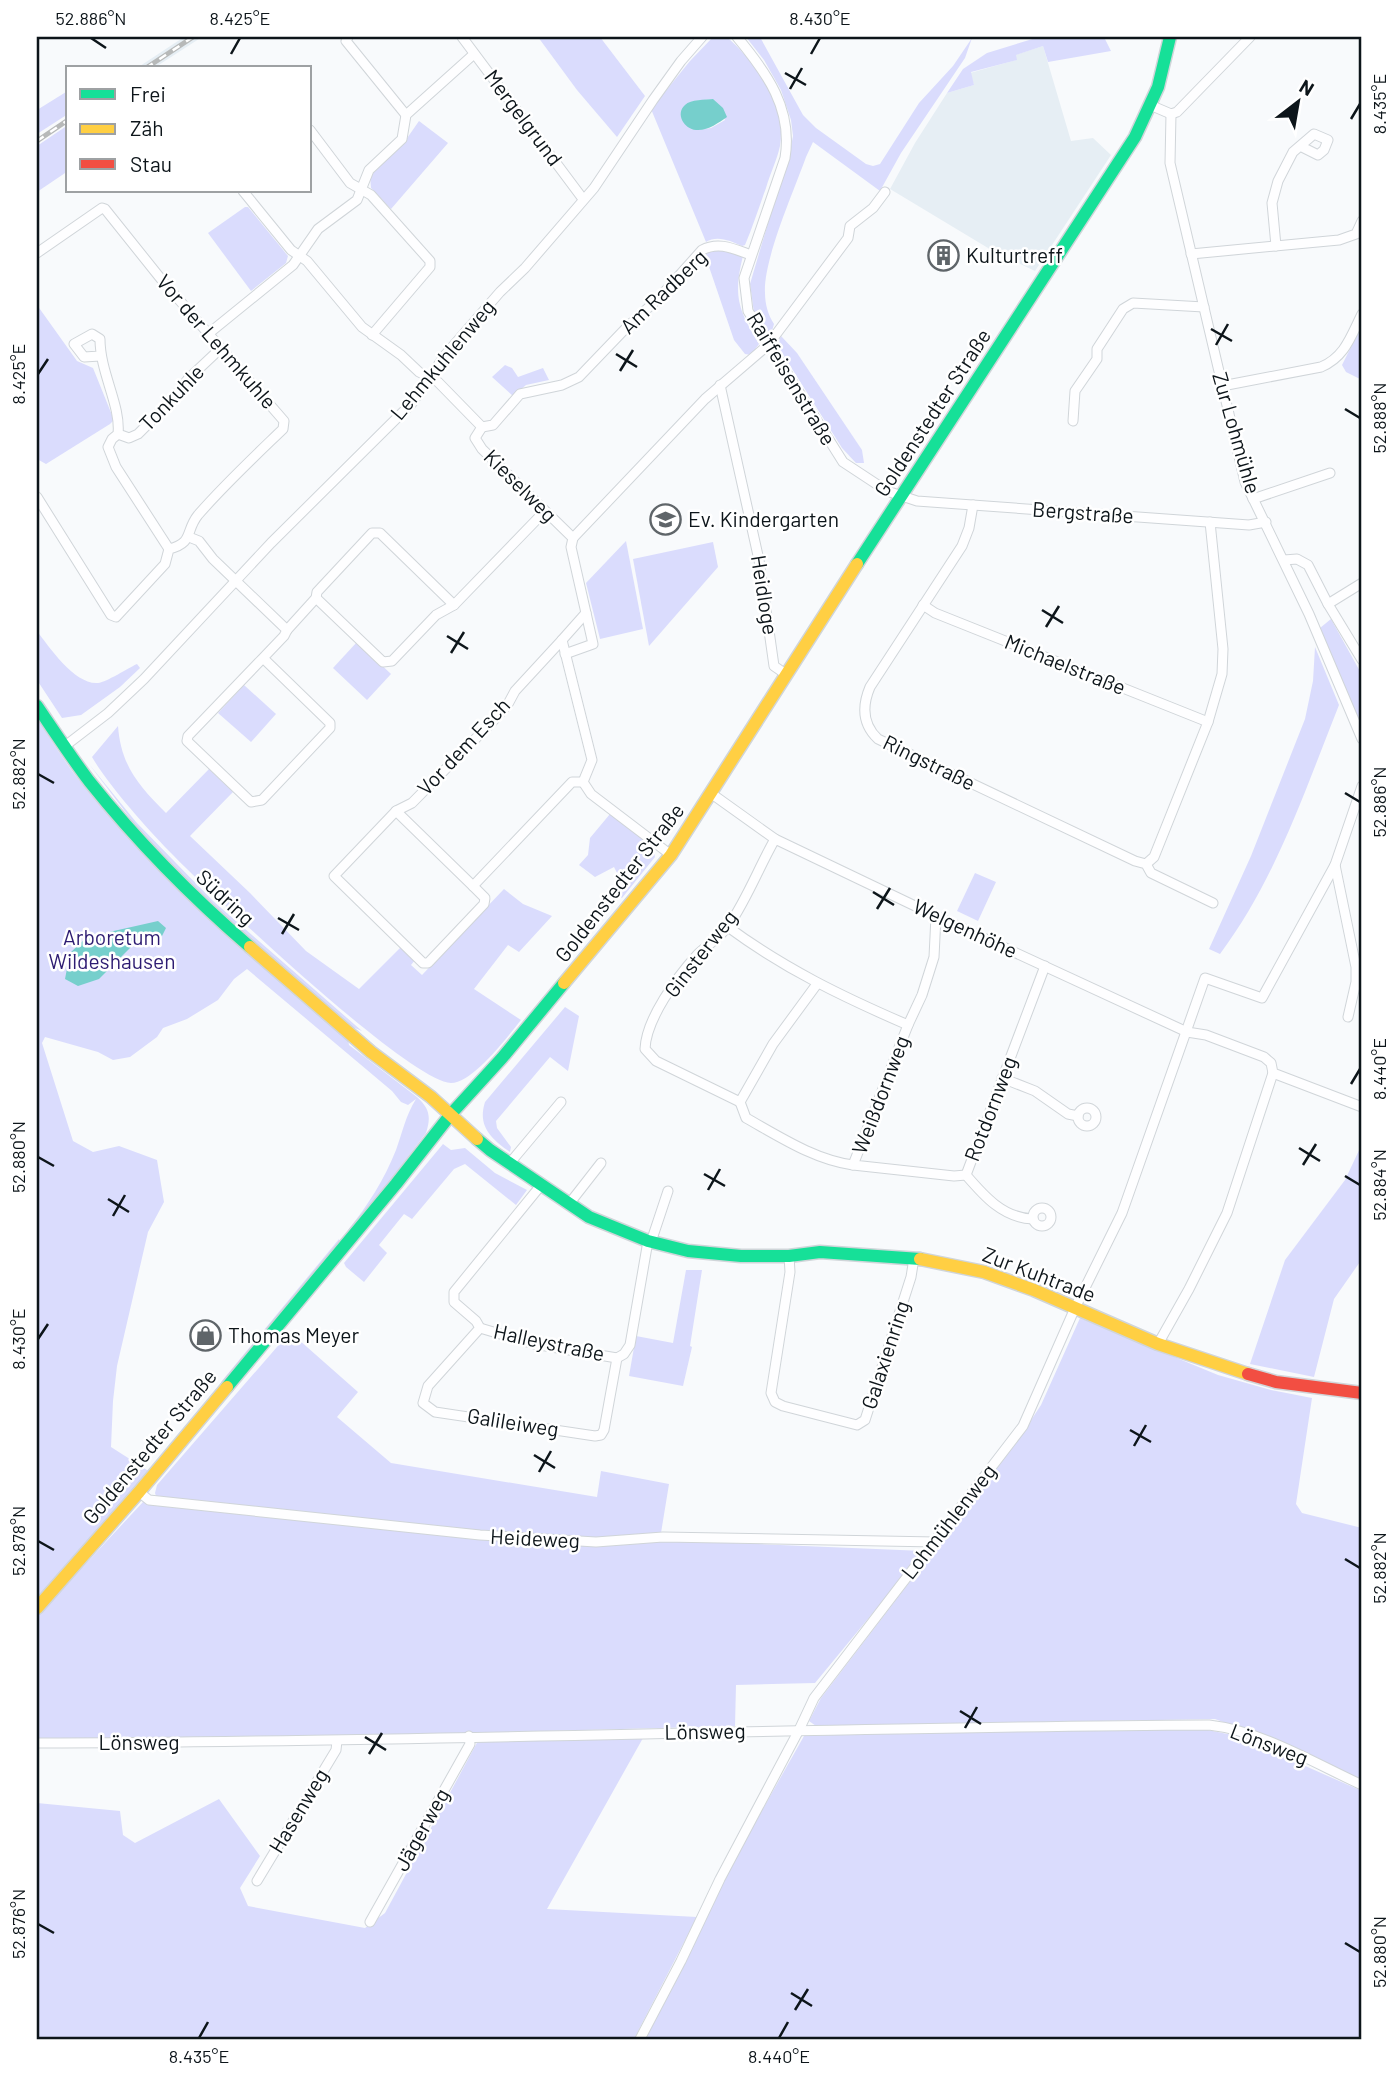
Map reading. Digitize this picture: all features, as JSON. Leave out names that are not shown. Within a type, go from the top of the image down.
[{"type":"street","points":[[348,37],[346,41],[406,115]]},
{"type":"street","name":"Mergelgrund","points":[[462,37],[583,199]]},
{"type":"street","name":"Lehmkuhlenweg","points":[[65,746],[108,713],[135,687],[335,478],[412,403],[446,354],[478,316],[526,268],[610,166],[636,124],[681,61],[702,37]]},
{"type":"street","name":"Raiffeisenstraße","points":[[737,37],[776,93],[786,120],[788,138],[785,158],[744,278],[748,311],[842,462],[887,491],[901,496]]},
{"type":"street","name":"Goldenstedter Straße","points":[[37,1608],[139,1492],[451,1114],[502,1058],[671,855],[1135,137],[1165,67],[1170,37]]},
{"type":"street","points":[[1150,105],[1171,114],[1177,112],[1250,37]]},
{"type":"street","points":[[208,334],[293,265],[318,229],[357,200],[369,170],[402,139],[406,115],[474,54]]},
{"type":"street","name":"Zur Lohmühle","points":[[1171,114],[1170,163],[1245,482],[1284,560],[1362,739]]},
{"type":"street","points":[[312,133],[350,183],[371,195],[430,261],[430,267],[372,335]]},
{"type":"street","points":[[1276,246],[1272,203],[1293,152],[1300,146]]},
{"type":"street","name":"Kieselweg","points":[[244,192],[291,250],[307,261],[362,327],[453,395],[482,428],[474,438],[482,449],[573,538],[571,547],[593,644],[565,653]]},
{"type":"street","points":[[573,538],[720,385],[768,345],[848,238],[850,226],[873,208],[885,192]]},
{"type":"street","name":"Vor der Lehmkuhle","points":[[37,253],[102,208],[105,209],[284,421],[283,429],[197,516],[189,537],[181,546],[169,549],[165,564],[116,617],[111,615],[37,497]]},
{"type":"street","points":[[1191,254],[1339,240],[1359,235],[1362,221]]},
{"type":"street","name":"Am Radberg","points":[[482,428],[492,425],[520,394],[562,385],[579,377],[660,297],[702,250],[722,245],[751,255]]},
{"type":"street","points":[[1073,421],[1075,391],[1097,359],[1097,349],[1123,309],[1133,303],[1204,307]]},
{"type":"street","points":[[1222,387],[1321,367],[1333,361],[1345,349],[1362,314]]},
{"type":"street","name":"Tonkuhle","points":[[118,434],[129,438],[138,434],[166,407],[188,379],[221,348]]},
{"type":"street","name":"Tonkuhle","points":[[100,356],[120,420],[118,434],[111,439],[108,447],[116,467],[169,549]]},
{"type":"street","name":"Heidloge","points":[[720,385],[760,560],[774,666],[788,675]]},
{"type":"street","points":[[1253,499],[1330,473]]},
{"type":"street","name":"Bergstraße","points":[[901,496],[917,501],[973,506],[1249,525],[1266,522]]},
{"type":"street","name":"Ringstraße","points":[[973,506],[962,546],[870,687],[863,711],[869,730],[877,738],[1135,862],[1146,864],[1151,873],[1213,903]]},
{"type":"street","points":[[316,598],[383,662],[392,661],[436,615],[454,605],[544,512]]},
{"type":"street","points":[[1146,864],[1154,857],[1208,722],[1222,674],[1223,649],[1209,522]]},
{"type":"street","points":[[263,658],[330,723],[330,729],[262,800],[251,802],[187,741],[187,736],[284,636],[287,629],[316,598],[317,592],[372,533],[380,533],[454,605]]},
{"type":"street","points":[[189,537],[199,541],[287,629]]},
{"type":"street","points":[[1284,560],[1297,559],[1308,565],[1362,660]]},
{"type":"street","points":[[1328,604],[1362,583]]},
{"type":"street","name":"Michaelstraße","points":[[923,605],[935,613],[1208,722]]},
{"type":"street","points":[[583,782],[592,760],[562,640],[586,613]]},
{"type":"street","name":"Vor dem Esch","points":[[473,886],[396,811],[412,803],[492,722],[508,704],[515,691],[562,640]]},
{"type":"street","name":"Südring","points":[[37,706],[88,779],[128,829],[222,923],[371,1052],[451,1114]]},
{"type":"street","points":[[396,811],[334,876],[423,963],[428,963],[484,904],[485,898],[473,886],[572,782],[583,782]]},
{"type":"street","points":[[583,782],[591,794],[671,855]]},
{"type":"street","points":[[1348,1017],[1356,982],[1356,967],[1335,865],[1362,786]]},
{"type":"street","name":"Welgenhöhe","points":[[712,794],[775,839],[1187,1032],[1206,1035],[1264,1057],[1271,1063],[1273,1073]]},
{"type":"street","name":"Ginsterweg","points":[[740,1102],[656,1060],[645,1049],[646,1038],[665,999],[697,955],[728,927],[775,839]]},
{"type":"street","name":"Lohmühlenweg","points":[[640,2039],[814,1698],[1023,1426],[1075,1308],[1122,1213],[1205,978],[1262,998],[1335,865]]},
{"type":"street","name":"Weißdornweg","points":[[936,916],[934,957],[922,995],[853,1165],[966,1175]]},
{"type":"street","points":[[728,927],[765,955],[817,984],[908,1025]]},
{"type":"street","name":"Rotdornweg","points":[[1033,1219],[1023,1219],[987,1201],[966,1175],[1045,966]]},
{"type":"street","points":[[817,984],[773,1044],[740,1102],[746,1118],[756,1124],[835,1163],[853,1165]]},
{"type":"street","points":[[1158,1344],[1227,1213],[1273,1073],[1362,1107]]},
{"type":"street","points":[[1002,1078],[1035,1091],[1068,1114],[1078,1116]]},
{"type":"street","points":[[509,1164],[561,1102]]},
{"type":"street","name":"Zur Kuhtrade","points":[[451,1114],[490,1150],[569,1204],[595,1220],[650,1241],[688,1251],[741,1256],[789,1256],[820,1252],[914,1258],[984,1272],[1034,1290],[1158,1344],[1250,1376],[1362,1393]]},
{"type":"street","points":[[569,1204],[601,1163]]},
{"type":"street","points":[[480,1328],[476,1321],[454,1302],[454,1292],[542,1184]]},
{"type":"street","points":[[617,1358],[624,1354],[630,1345],[636,1298],[650,1241],[668,1191]]},
{"type":"street","name":"Galaxienring","points":[[789,1256],[790,1272],[771,1393],[775,1402],[783,1406],[857,1425],[865,1420],[911,1277],[914,1258]]},
{"type":"street","name":"Halleystraße","points":[[480,1328],[534,1344],[617,1358]]},
{"type":"street","name":"Galileiweg","points":[[480,1328],[428,1385],[422,1403],[435,1412],[601,1435],[617,1358]]},
{"type":"street","name":"Heideweg","points":[[139,1492],[149,1500],[480,1535],[596,1542],[663,1537],[936,1542]]},
{"type":"street","name":"Lönsweg","points":[[37,1744],[337,1741],[799,1730],[1209,1726],[1238,1731],[1362,1785]]},
{"type":"street","name":"Jägerweg","points":[[370,1922],[470,1744],[469,1736]]},
{"type":"street","name":"Hasenweg","points":[[257,1881],[336,1750],[337,1741]]},
{"type":"shaded area","points":[[184,37],[202,37],[157,66],[140,66]]},
{"type":"shaded area","points":[[1043,46],[1071,141],[1093,138],[1111,155],[1035,271],[993,251],[890,189],[947,93],[974,85],[970,73],[1016,60],[1015,55]]},
{"type":"shaded area","points":[[713,99],[723,108],[727,117],[700,130],[685,124],[681,113],[685,105]]},
{"type":"shaded area","points":[[158,921],[166,928],[162,936],[136,942],[99,979],[78,986],[65,979],[70,953],[87,937]]},
{"type":"green space","points":[[538,37],[600,37],[645,96],[617,137],[577,90]]},
{"type":"green space","points":[[713,37],[727,37],[759,72],[779,115],[779,151],[748,238],[742,246],[719,239],[706,242],[651,109]],"holes":[[[712,99],[719,106],[725,120],[711,128],[696,130],[697,101]]]},
{"type":"green space","points":[[746,37],[760,37],[803,115],[816,128],[866,164],[873,166],[880,164],[919,103],[953,66],[972,38],[965,58],[901,153],[880,191],[813,142],[787,206],[769,263],[765,297],[774,324],[772,331],[765,331],[754,313],[750,284],[787,167],[793,136],[791,120],[781,90],[764,60]]},
{"type":"green space","points":[[1039,37],[1104,37],[1111,51],[1048,62],[1043,46],[1016,55],[1017,60],[971,72],[974,85],[947,93],[963,69],[987,53]]},
{"type":"green space","points":[[66,92],[66,115],[37,134],[37,110]]},
{"type":"green space","points":[[419,121],[448,143],[391,209],[371,188],[370,176],[373,170],[403,144]]},
{"type":"green space","points":[[66,126],[66,172],[37,192],[37,146]]},
{"type":"green space","points":[[248,207],[288,256],[286,263],[251,291],[208,233]]},
{"type":"green space","points":[[716,248],[743,256],[738,282],[739,302],[759,344],[751,355],[745,354],[734,340],[705,255]]},
{"type":"green space","points":[[37,305],[77,361],[93,368],[114,420],[46,464],[37,459]]},
{"type":"green space","points":[[1362,325],[1362,380],[1346,372],[1342,365]]},
{"type":"green space","points":[[781,336],[797,353],[862,450],[864,463],[856,463],[842,448],[777,345]]},
{"type":"green space","points":[[505,365],[512,368],[518,377],[543,368],[549,380],[526,385],[513,396],[492,377]]},
{"type":"green space","points":[[626,541],[643,629],[600,639],[586,583]]},
{"type":"green space","points":[[713,542],[718,567],[649,646],[633,559]]},
{"type":"green space","points":[[1331,619],[1362,675],[1362,728],[1320,628]]},
{"type":"green space","points":[[37,631],[63,664],[89,682],[102,682],[137,664],[140,668],[120,687],[81,715],[62,718],[37,680]]},
{"type":"green space","points":[[357,642],[391,674],[367,700],[333,668]]},
{"type":"green space","points":[[1315,647],[1339,705],[1273,865],[1240,925],[1220,954],[1209,949],[1251,856],[1305,719],[1313,681]]},
{"type":"green space","points":[[244,685],[276,714],[251,742],[218,713]]},
{"type":"green space","name":"Arboretum Wildeshausen","points":[[37,719],[79,780],[141,850],[208,916],[348,1039],[349,1045],[417,1097],[427,1109],[429,1122],[426,1133],[354,1228],[348,1230],[369,1202],[386,1172],[416,1099],[408,1105],[401,1102],[392,1091],[247,969],[234,979],[218,1000],[187,1019],[163,1028],[157,1037],[130,1057],[113,1060],[98,1052],[45,1037],[42,1043],[73,1141],[93,1152],[119,1146],[157,1160],[164,1202],[148,1232],[117,1366],[113,1401],[111,1447],[150,1472],[37,1603]]},
{"type":"green space","points":[[118,726],[127,764],[148,794],[166,813],[209,769],[233,792],[190,836],[306,951],[359,989],[401,947],[415,960],[411,965],[422,975],[504,889],[523,904],[552,916],[519,952],[508,945],[474,989],[521,1020],[489,1058],[460,1081],[451,1083],[428,1074],[394,1051],[308,981],[264,941],[169,851],[128,806],[92,757]]},
{"type":"green space","points":[[89,764],[136,822],[213,901],[362,1031],[350,1026],[211,904],[133,822]]},
{"type":"green space","points":[[610,814],[653,847],[655,857],[622,898],[618,895],[625,889],[614,867],[595,877],[579,865],[588,855],[590,838]]},
{"type":"green space","points":[[975,873],[996,882],[978,921],[957,911]]},
{"type":"green space","points":[[565,1007],[579,1016],[568,1071],[550,1057],[496,1121],[497,1128],[511,1147],[510,1152],[488,1132],[483,1119],[485,1102]]},
{"type":"green space","points":[[443,1144],[451,1150],[465,1148],[495,1173],[527,1190],[516,1205],[465,1164],[454,1169],[412,1219],[404,1214],[379,1245],[387,1253],[364,1282],[344,1263]]},
{"type":"green space","points":[[1362,1144],[1362,1259],[1334,1299],[1314,1377],[1250,1364],[1285,1260],[1345,1180]]},
{"type":"green space","points":[[339,1239],[340,1243],[227,1380],[221,1382]]},
{"type":"green space","points":[[686,1270],[702,1270],[690,1346],[692,1347],[683,1386],[629,1376],[636,1336],[673,1343]]},
{"type":"green space","points":[[1080,1318],[1218,1375],[1312,1398],[1296,1504],[1302,1513],[1362,1528],[1362,1781],[1274,1741],[1215,1719],[816,1726],[809,1721],[821,1698],[1016,1443],[1041,1405]]},
{"type":"green space","points":[[290,1332],[358,1392],[337,1417],[391,1463],[597,1497],[601,1471],[669,1484],[661,1533],[597,1538],[458,1530],[157,1499],[157,1485]]},
{"type":"green space","points":[[143,1502],[480,1537],[660,1540],[924,1551],[815,1683],[736,1685],[735,1726],[37,1741],[37,1616]]},
{"type":"green space","points":[[1203,1729],[1237,1736],[1362,1791],[1362,2039],[645,2039],[742,1846],[804,1736]]},
{"type":"green space","points":[[643,1738],[547,1909],[697,1917],[634,2039],[37,2039],[37,1803],[120,1811],[123,1835],[135,1843],[219,1799],[260,1856],[240,1888],[248,1906],[365,1928],[385,1913],[479,1739]]},
{"type":"railway","points":[[149,66],[193,37]]},
{"type":"railway","points":[[37,141],[66,121]]},
{"type":"traffic: fast","points":[[857,564],[1135,137],[1158,87],[1170,37]]},
{"type":"traffic: fast","points":[[37,706],[89,781],[126,825],[186,888],[250,947]]},
{"type":"traffic: fast","points":[[227,1387],[451,1114],[564,983]]},
{"type":"traffic: fast","points":[[477,1139],[589,1217],[648,1241],[688,1251],[741,1256],[789,1256],[820,1252],[920,1259]]},
{"type":"traffic: slow","points":[[564,983],[671,855],[857,564]]},
{"type":"traffic: slow","points":[[250,947],[371,1052],[431,1097],[477,1139]]},
{"type":"traffic: slow","points":[[920,1259],[984,1272],[1034,1290],[1158,1344],[1248,1374]]},
{"type":"traffic: slow","points":[[37,1608],[227,1387]]},
{"type":"traffic: jam","points":[[1248,1374],[1276,1382],[1362,1393]]},
{"type":"place","name":"Kulturtreff","points":[[943,256]]},
{"type":"place","name":"Ev. Kindergarten","points":[[665,520]]},
{"type":"place","name":"Thomas Meyer","points":[[205,1336]]}]
